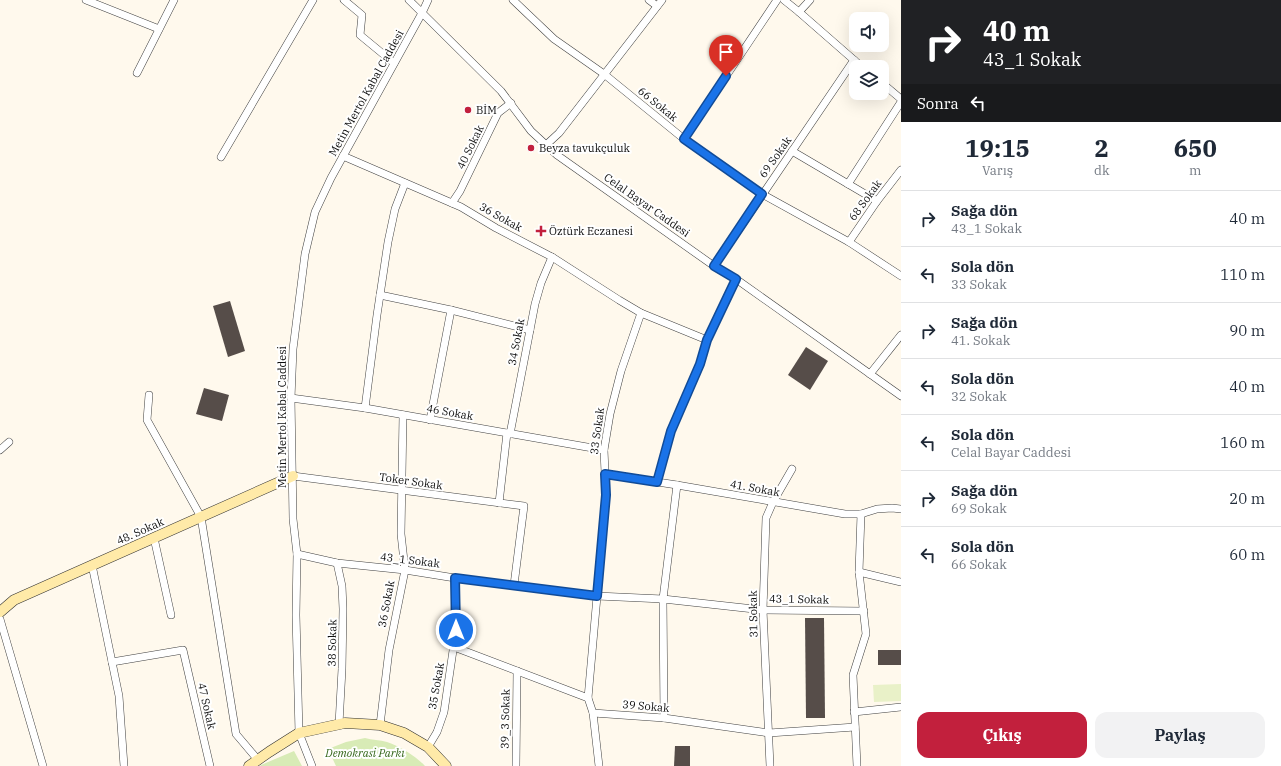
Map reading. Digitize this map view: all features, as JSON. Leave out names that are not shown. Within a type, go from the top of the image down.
[{"type":"main road","name":"48. Sokak","points":[[0,612],[14,600],[293,476]]},
{"type":"main road","points":[[249,766],[299,733],[345,723],[380,725],[404,733],[428,747],[446,766]]},
{"type":"street","points":[[86,0],[159,29]]},
{"type":"street","points":[[137,73],[174,0]]},
{"type":"street","points":[[221,157],[313,0]]},
{"type":"street","points":[[344,0],[362,15],[360,35],[394,63]]},
{"type":"street","name":"Celal Bayar Caddesi","points":[[409,0],[501,90],[531,131],[557,155],[901,396]]},
{"type":"street","name":"Metin Mertol Kabal Caddesi","points":[[312,766],[299,733],[296,615],[297,554],[293,519],[291,398],[292,349],[305,254],[315,212],[331,178],[428,0]]},
{"type":"street","name":"66 Sokak","points":[[513,0],[554,39],[604,74],[684,139],[762,194],[849,242],[901,276]]},
{"type":"street","points":[[546,145],[559,133],[659,3],[649,0]]},
{"type":"street","points":[[684,139],[777,0]]},
{"type":"street","points":[[784,0],[854,60]]},
{"type":"street","points":[[799,12],[810,0]]},
{"type":"street","name":"69 Sokak","points":[[714,266],[849,67]]},
{"type":"street","points":[[848,184],[901,100],[889,89]]},
{"type":"street","name":"40 Sokak","points":[[452,203],[460,192],[498,113],[511,104]]},
{"type":"street","points":[[792,151],[877,201]]},
{"type":"street","name":"36 Sokak","points":[[343,156],[461,207],[496,228],[552,257],[641,313],[707,340]]},
{"type":"street","name":"68 Sokak","points":[[849,242],[877,201],[901,170]]},
{"type":"street","points":[[365,408],[380,295],[395,209],[405,183]]},
{"type":"street","name":"34 Sokak","points":[[499,503],[508,434],[530,330],[541,283],[552,257]]},
{"type":"street","points":[[657,482],[671,431],[700,364],[707,340],[736,279]]},
{"type":"street","points":[[380,295],[451,310],[530,330]]},
{"type":"street","points":[[430,420],[451,310]]},
{"type":"street","name":"33 Sokak","points":[[588,698],[606,495],[604,450],[612,407],[621,371],[641,313]]},
{"type":"street","points":[[870,374],[901,335]]},
{"type":"street","points":[[149,395],[147,420],[201,517],[236,734],[258,760]]},
{"type":"street","name":"46 Sokak","points":[[291,398],[365,408],[604,450]]},
{"type":"street","name":"36 Sokak","points":[[380,725],[389,650],[404,570],[401,534],[403,415]]},
{"type":"street","points":[[0,450],[9,442]]},
{"type":"street","name":"31 Sokak","points":[[770,766],[763,610],[766,518],[773,502],[792,469]]},
{"type":"street","name":"41. Sokak","points":[[605,474],[845,514],[861,514],[877,508],[901,509]]},
{"type":"street","name":"Toker Sokak","points":[[293,476],[524,506],[514,585]]},
{"type":"street","points":[[664,718],[663,600],[677,485]]},
{"type":"street","points":[[857,766],[853,676],[866,634],[859,572],[861,514]]},
{"type":"street","points":[[154,538],[170,615]]},
{"type":"street","name":"43_1 Sokak","points":[[297,554],[337,563],[404,570],[597,596],[663,600],[763,610],[864,611]]},
{"type":"street","name":"38 Sokak","points":[[337,563],[342,586],[343,609],[339,724]]},
{"type":"street","points":[[92,565],[119,696],[124,766]]},
{"type":"street","points":[[859,572],[901,582]]},
{"type":"street","name":"35 Sokak","points":[[428,747],[437,732],[444,712],[456,630],[455,578]]},
{"type":"street","points":[[0,619],[43,766]]},
{"type":"street","points":[[454,647],[588,698],[593,713],[599,766]]},
{"type":"street","name":"47 Sokak","points":[[112,662],[183,650],[210,766]]},
{"type":"street","name":"39_3 Sokak","points":[[516,766],[517,671]]},
{"type":"street","points":[[854,712],[901,707]]},
{"type":"street","name":"39 Sokak","points":[[593,713],[664,718],[769,732],[855,727]]},
{"type":"green space","points":[[901,684],[901,701],[874,702],[873,685]]},
{"type":"green space","name":"Demokrasi Parkı","points":[[365,738],[384,741],[396,746],[412,755],[425,766],[336,766],[328,749],[346,742]]},
{"type":"green space","name":"Demokrasi Parkı","points":[[294,751],[302,766],[260,766],[261,765]]},
{"type":"building","points":[[230,301],[245,351],[228,357],[213,306]]},
{"type":"building","points":[[806,347],[828,361],[810,390],[788,375]]},
{"type":"building","points":[[204,388],[229,395],[222,421],[196,414]]},
{"type":"building","points":[[805,618],[824,618],[825,718],[806,718]]},
{"type":"building","points":[[878,650],[901,650],[901,665],[878,665]]},
{"type":"building","points":[[675,746],[690,746],[690,766],[674,766]]},
{"type":"place","name":"BİM","points":[[468,110]]},
{"type":"place","name":"Beyza tavukçuluk","points":[[531,148]]},
{"type":"place","name":"Öztürk Eczanesi","points":[[541,231]]},
{"type":"route","points":[[456,630],[455,578],[597,596],[606,495],[605,474],[657,482],[671,431],[700,364],[707,340],[736,279],[714,266],[762,194],[684,139],[726,76]]}]
